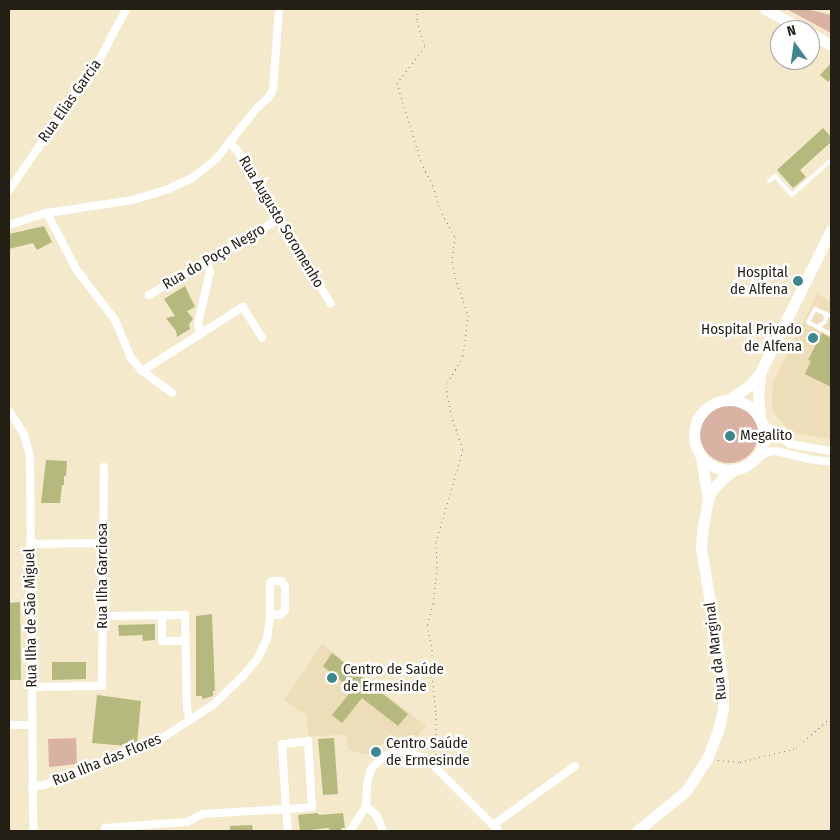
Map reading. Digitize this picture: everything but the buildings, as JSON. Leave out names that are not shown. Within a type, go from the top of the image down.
[{"type":"street","name":"Rua Elias Garcia","points":[[9,190],[100,57],[126,9]]},
{"type":"street","points":[[9,225],[47,213],[133,200],[168,189],[192,178],[216,159],[273,90],[279,9]]},
{"type":"street","points":[[765,9],[785,20]]},
{"type":"street","name":"Rua Augusto Soromenho","points":[[229,143],[236,149],[331,304]]},
{"type":"street","points":[[47,213],[76,269],[115,320],[131,358],[142,371],[172,393]]},
{"type":"street","name":"Rua do Poço Negro","points":[[149,295],[279,219]]},
{"type":"street","points":[[831,230],[760,374],[739,395],[709,405],[697,420],[693,439],[701,457],[716,468],[734,470],[768,452],[776,451],[808,459],[831,462]]},
{"type":"street","points":[[200,333],[198,324],[210,272],[206,261]]},
{"type":"street","points":[[142,371],[244,307],[262,337]]},
{"type":"street","points":[[753,461],[764,444],[758,394],[760,374]]},
{"type":"street","points":[[728,400],[743,402],[761,421],[790,444],[831,451]]},
{"type":"street","name":"Rua Ilha de São Miguel","points":[[9,411],[24,434],[30,457],[33,831]]},
{"type":"street","name":"Rua da Marginal","points":[[637,831],[686,791],[713,747],[718,732],[722,708],[723,682],[701,548],[708,499],[701,457]]},
{"type":"street","name":"Rua Ilha Garciosa","points":[[32,687],[102,686],[104,467]]},
{"type":"street","name":"Rua da Marginal","points":[[708,499],[722,479],[734,470]]},
{"type":"street","points":[[30,544],[103,543]]},
{"type":"street","name":"Rua Ilha das Flores","points":[[32,787],[44,785],[156,742],[190,721],[213,704],[244,676],[258,658],[266,639],[270,614]]},
{"type":"street","points":[[103,616],[185,616],[187,709],[190,721]]},
{"type":"street","points":[[162,616],[162,641],[185,641]]},
{"type":"street","points":[[9,725],[32,725]]},
{"type":"street","points":[[105,828],[187,822],[203,814],[286,809],[312,807],[308,742],[282,744],[286,809],[288,831]]},
{"type":"street","points":[[350,831],[366,806],[367,784],[371,769],[384,756],[393,752],[409,752],[426,758],[496,828],[575,766]]},
{"type":"street","points":[[366,806],[376,816],[383,831]]},
{"type":"lane","points":[[769,182],[775,176],[792,195],[831,160]]},
{"type":"lane","points":[[831,316],[816,309],[808,322],[831,334]]},
{"type":"lane","points":[[817,326],[825,322],[826,317],[824,313]]},
{"type":"path","points":[[417,9],[417,21],[425,47],[397,83],[422,162],[434,186],[440,209],[455,237],[452,263],[468,315],[463,356],[446,386],[451,415],[463,450],[436,542],[437,568],[433,604],[427,625],[432,649],[432,676],[436,713],[436,767]]},
{"type":"path","points":[[715,760],[740,762],[796,748],[831,717]]},
{"type":"shaded area","points":[[787,9],[806,9],[831,15],[831,33],[820,27],[820,20],[807,20]]},
{"type":"shaded area","name":"Hospital Privado de Alfena","points":[[817,294],[831,302],[831,439],[804,435],[789,430],[775,415],[772,404],[773,383]]},
{"type":"shaded area","points":[[729,405],[740,407],[753,418],[758,434],[756,445],[745,458],[729,463],[718,461],[705,450],[700,434],[702,423],[713,410]]},
{"type":"shaded area","name":"Centro de Saúde de Ermesinde","points":[[322,644],[426,726],[411,744],[406,742],[382,744],[370,755],[348,750],[346,735],[308,736],[306,715],[284,700]]},
{"type":"shaded area","points":[[76,738],[77,764],[49,767],[48,739]]},
{"type":"place","name":"Hospital de Alfena","points":[[798,281]]},
{"type":"place","name":"Hospital Privado de Alfena","points":[[813,338]]},
{"type":"place","name":"Megalito","points":[[730,436]]},
{"type":"place","name":"Centro de Saúde de Ermesinde","points":[[332,678]]},
{"type":"place","name":"Centro Saúde de Ermesinde","points":[[376,752]]}]
